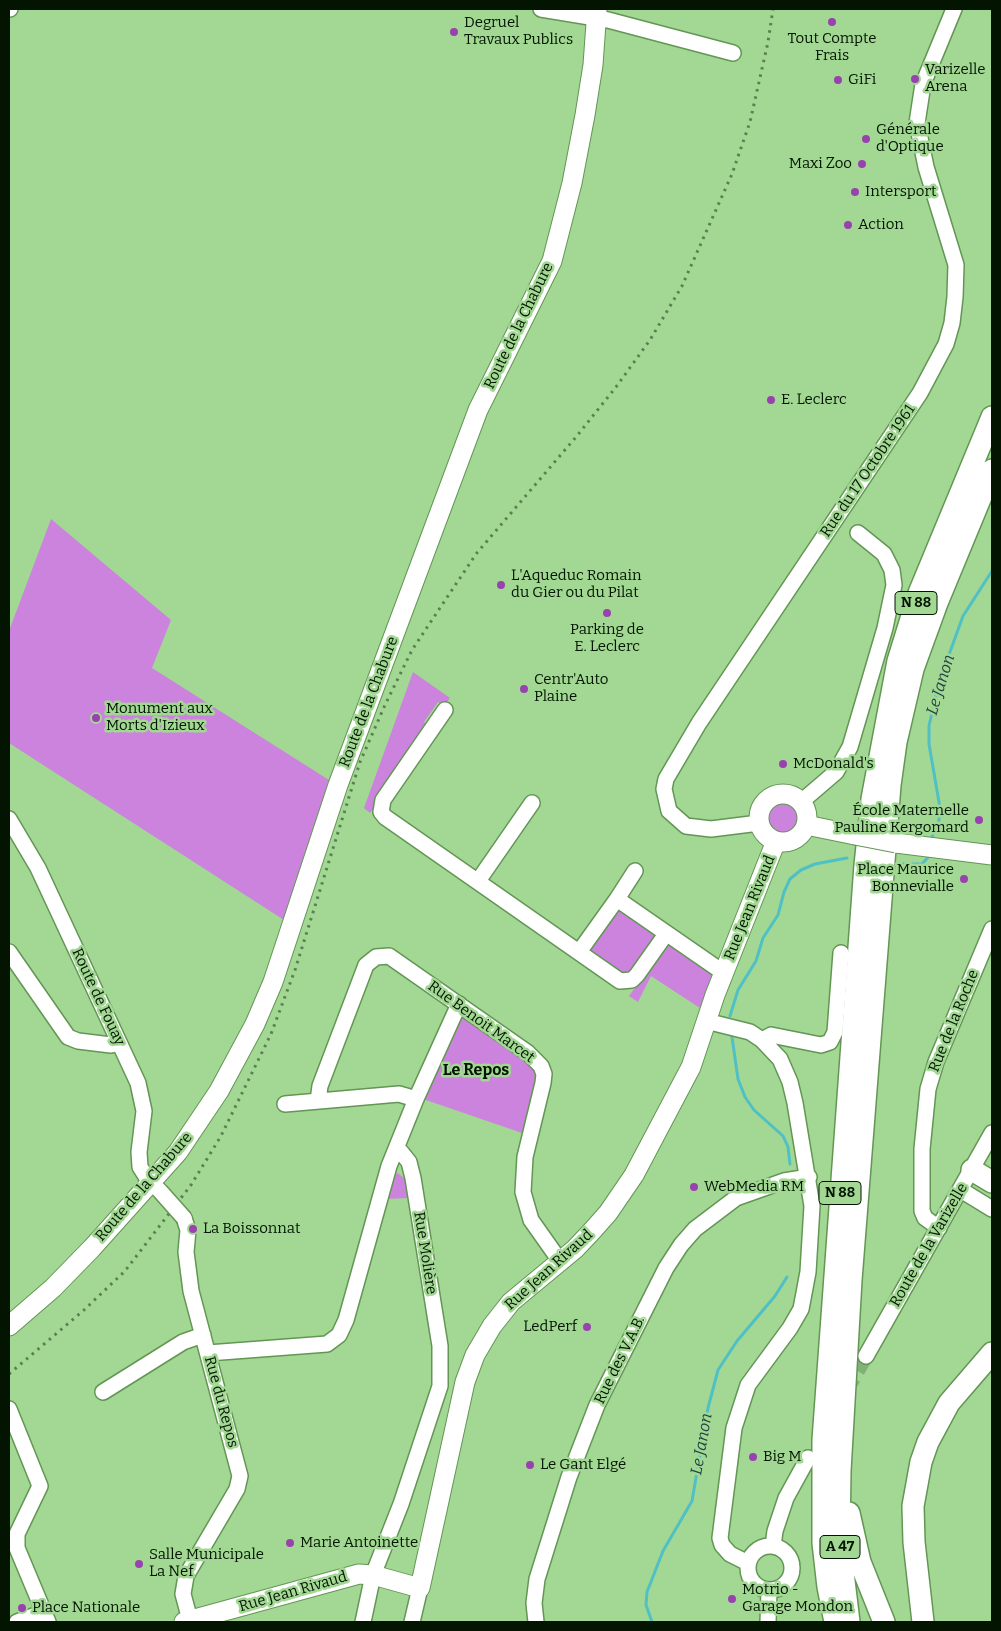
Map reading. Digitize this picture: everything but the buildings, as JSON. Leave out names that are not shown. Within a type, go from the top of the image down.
[{"type":"highway","name":"N 88","points":[[827,1622],[828,1587],[823,1543],[823,1440],[865,865],[872,799],[886,713],[900,652],[920,592],[992,417]]},
{"type":"highway","name":"N 88","points":[[840,1471],[850,1289],[881,880],[896,742],[904,702],[925,635],[992,470]]},
{"type":"highway","points":[[972,1170],[992,1182]]},
{"type":"highway","points":[[923,1622],[914,1542],[913,1506],[921,1462],[930,1436],[950,1403],[992,1353]]},
{"type":"highway","name":"A 47","points":[[840,1471],[840,1539],[849,1622]]},
{"type":"highway","points":[[840,1471],[860,1562],[884,1622]]},
{"type":"highway","points":[[828,1587],[835,1622]]},
{"type":"main road","name":"Route de la Chabure","points":[[9,1326],[53,1288],[156,1187],[219,1091],[255,1024],[273,982],[338,785],[478,410],[493,376],[546,276],[572,182],[593,65],[597,14]]},
{"type":"main road","points":[[787,794],[801,802],[807,817],[806,825],[802,832],[790,841],[776,841],[765,834],[759,823],[761,807],[772,796],[787,794]]},
{"type":"main road","points":[[806,825],[896,842],[992,855]]},
{"type":"main road","name":"Rue Jean Rivaud","points":[[187,1621],[354,1575],[373,1575],[420,1588],[469,1369],[482,1340],[502,1313],[522,1291],[560,1261],[608,1213],[634,1175],[691,1067],[724,973],[776,841]]},
{"type":"street","points":[[541,9],[597,14],[733,54]]},
{"type":"street","name":"Rue du 17 Octobre 1961","points":[[759,823],[711,829],[686,826],[668,811],[664,789],[666,779],[699,724],[920,393],[946,344],[952,323],[956,265],[926,167],[917,123],[923,84],[954,9]]},
{"type":"street","points":[[801,802],[836,772],[850,747],[885,628],[894,585],[892,570],[884,554],[858,534]]},
{"type":"street","points":[[445,710],[382,800],[381,812],[385,817],[620,981],[632,980],[638,975],[666,934]]},
{"type":"street","points":[[478,881],[532,803]]},
{"type":"street","name":"Route de Fouay","points":[[9,819],[36,864],[142,1097],[144,1111],[138,1159],[144,1173],[156,1187]]},
{"type":"street","points":[[579,952],[635,871]]},
{"type":"street","points":[[617,899],[724,973]]},
{"type":"street","name":"Rue de la Roche","points":[[939,1228],[925,1218],[922,1211],[922,1149],[928,1089],[936,1062],[992,929]]},
{"type":"street","points":[[9,952],[68,1037],[78,1041],[111,1045],[119,1043]]},
{"type":"street","points":[[762,1040],[771,1035],[821,1045],[830,1042],[835,1032],[841,952]]},
{"type":"street","name":"Rue Benoit Marcet","points":[[318,1100],[320,1086],[366,964],[370,960],[389,956],[528,1053],[541,1066],[544,1074],[543,1083],[525,1158],[523,1192],[530,1220],[560,1261]]},
{"type":"street","points":[[208,1353],[327,1344],[339,1335],[346,1320],[383,1183],[416,1099],[459,1004]]},
{"type":"street","points":[[706,1021],[742,1030],[762,1040],[780,1059],[790,1082],[809,1177],[812,1206],[812,1231],[806,1294],[801,1309],[790,1328],[748,1385],[734,1428],[720,1538],[722,1546],[730,1554],[748,1563]]},
{"type":"street","points":[[286,1104],[399,1094],[416,1099]]},
{"type":"street","name":"Route de la Varizelle","points":[[866,1356],[992,1133]]},
{"type":"street","name":"Rue Molière","points":[[373,1575],[402,1504],[439,1397],[441,1362],[411,1170],[405,1156],[396,1149]]},
{"type":"street","name":"Rue des V.A.B.","points":[[536,1622],[534,1603],[537,1579],[569,1476],[598,1405],[666,1268],[681,1245],[696,1229],[736,1198],[784,1181],[809,1177]]},
{"type":"street","name":"Rue du Repos","points":[[156,1187],[184,1218],[188,1230],[186,1252],[191,1291],[240,1476],[237,1488],[186,1576],[183,1594],[187,1621]]},
{"type":"street","points":[[961,1190],[992,1209]]},
{"type":"street","points":[[103,1392],[183,1342],[203,1335]]},
{"type":"street","points":[[9,1409],[40,1486],[16,1541],[17,1548],[46,1617],[17,1622]]},
{"type":"street","points":[[773,1546],[775,1532],[786,1498],[808,1458]]},
{"type":"street","points":[[766,1546],[773,1546],[786,1552],[792,1566],[789,1580],[777,1589],[769,1590],[763,1589],[752,1582],[748,1563],[755,1552],[766,1546]]},
{"type":"street","points":[[363,1622],[373,1575]]},
{"type":"street","points":[[412,1622],[420,1588]]},
{"type":"street","points":[[768,1622],[769,1590]]},
{"type":"shaded area","points":[[51,519],[171,620],[152,668],[329,780],[284,920],[9,743],[9,631]]},
{"type":"shaded area","points":[[413,672],[450,698],[444,706],[438,702],[424,722],[430,726],[370,813],[364,808]]},
{"type":"shaded area","points":[[783,802],[789,803],[794,807],[798,812],[798,824],[794,829],[789,833],[783,834],[777,833],[772,829],[768,824],[767,818],[768,812],[772,807],[777,803]]},
{"type":"shaded area","points":[[620,910],[655,933],[656,937],[626,977],[591,953],[590,949]]},
{"type":"shaded area","points":[[667,944],[671,944],[712,975],[700,1008],[651,976],[638,1002],[629,996]]},
{"type":"shaded area","points":[[464,1016],[532,1062],[538,1072],[525,1134],[423,1099],[460,1017]]},
{"type":"shaded area","points":[[398,1173],[405,1179],[409,1198],[385,1199],[393,1176]]},
{"type":"waterway","name":"Le Janon","points":[[932,837],[939,820],[940,808],[929,744],[929,726],[938,685],[963,616],[992,571]]},
{"type":"waterway","name":"Le Janon","points":[[893,864],[922,864],[930,855]]},
{"type":"waterway","name":"Le Janon","points":[[730,1016],[738,990],[756,961],[763,938],[778,915],[784,892],[790,879],[801,870],[815,864],[847,858]]},
{"type":"waterway","name":"Le Janon","points":[[732,1037],[738,1079],[745,1097],[754,1110],[783,1136],[788,1147],[790,1164]]},
{"type":"waterway","name":"Le Janon","points":[[652,1622],[646,1605],[647,1592],[663,1551],[692,1501],[708,1408],[718,1370],[737,1341],[775,1296],[787,1277]]},
{"type":"tunnel","points":[[846,1391],[866,1356]]},
{"type":"railway","points":[[9,1374],[84,1310],[125,1271],[191,1185],[221,1136],[271,1034],[295,970],[360,762],[385,705],[412,650],[476,554],[616,387],[650,340],[682,286],[732,174],[750,122],[768,42],[773,9]]},
{"type":"place","name":"Tout Compte Frais","points":[[832,22]]},
{"type":"place","name":"Degruel Travaux Publics","points":[[454,32]]},
{"type":"place","name":"Varizelle Arena","points":[[915,79]]},
{"type":"place","name":"GiFi","points":[[838,80]]},
{"type":"place","name":"Générale d'Optique","points":[[866,139]]},
{"type":"place","name":"Maxi Zoo","points":[[862,164]]},
{"type":"place","name":"Intersport","points":[[855,192]]},
{"type":"place","name":"Action","points":[[848,225]]},
{"type":"place","name":"E. Leclerc","points":[[771,400]]},
{"type":"place","name":"L'Aqueduc Romain du Gier ou du Pilat","points":[[501,585]]},
{"type":"place","name":"Parking de E. Leclerc","points":[[607,613]]},
{"type":"place","name":"Centr'Auto Plaine","points":[[524,689]]},
{"type":"place","name":"Monument aux Morts d'Izieux","points":[[96,718]]},
{"type":"place","name":"McDonald's","points":[[783,764]]},
{"type":"place","name":"École Maternelle Pauline Kergomard","points":[[979,820]]},
{"type":"place","name":"Place Maurice Bonnevialle","points":[[964,879]]},
{"type":"place","name":"WebMedia RM","points":[[694,1187]]},
{"type":"place","name":"La Boissonnat","points":[[193,1229]]},
{"type":"place","name":"LedPerf","points":[[587,1327]]},
{"type":"place","name":"Big M","points":[[753,1457]]},
{"type":"place","name":"Le Gant Elgé","points":[[530,1465]]},
{"type":"place","name":"Marie Antoinette","points":[[290,1543]]},
{"type":"place","name":"Salle Municipale La Nef","points":[[139,1564]]},
{"type":"place","name":"Motrio - Garage Mondon","points":[[732,1599]]},
{"type":"place","name":"Place Nationale","points":[[22,1608]]},
{"type":"district","name":"Le Repos","points":[[476,1071]]}]
